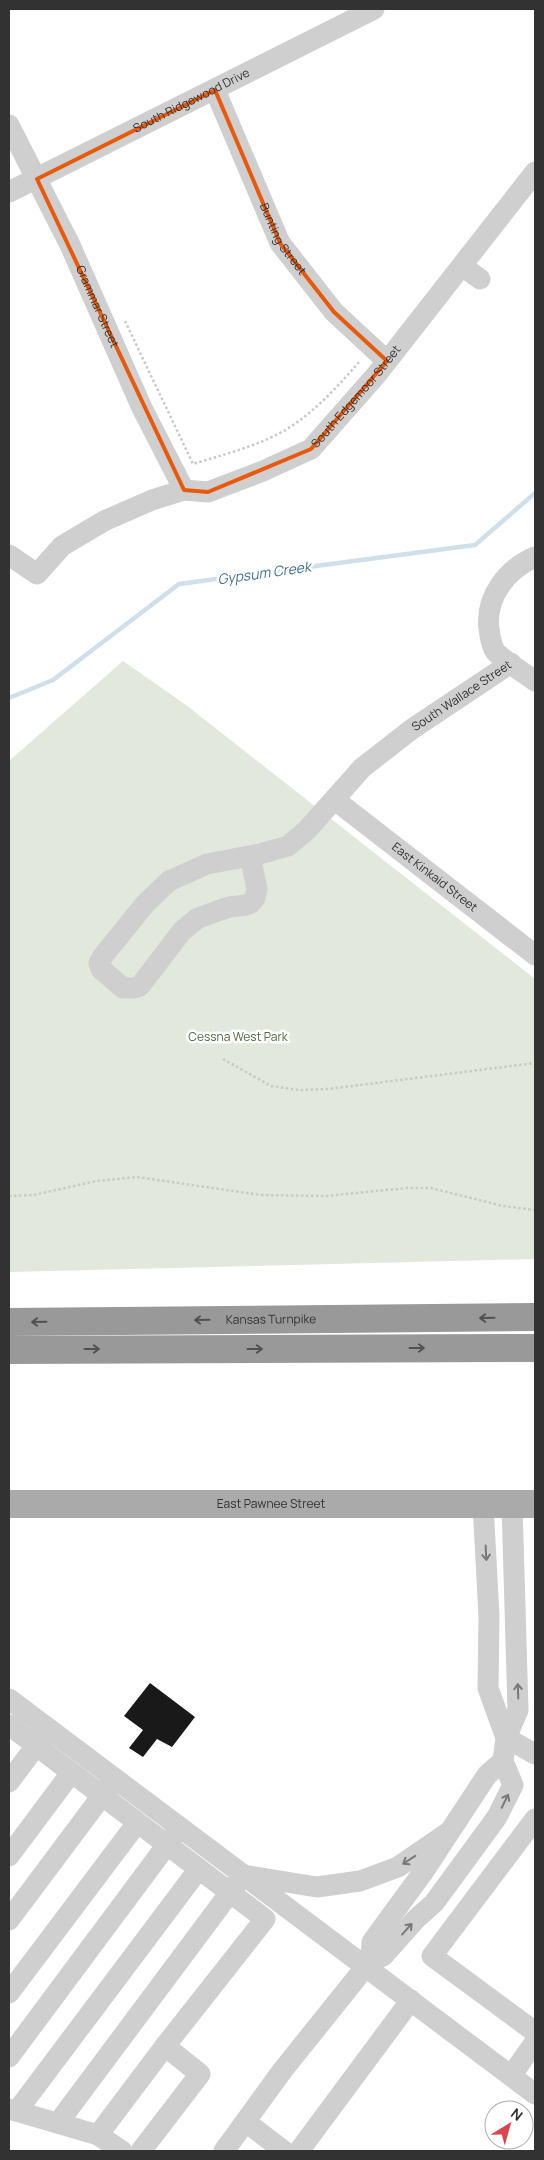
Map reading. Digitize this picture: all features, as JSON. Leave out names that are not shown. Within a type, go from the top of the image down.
[{"type":"highway","name":"Kansas Turnpike","points":[[9,1322],[535,1317]]},
{"type":"highway","points":[[9,1350],[535,1348]]},
{"type":"main road","name":"East Pawnee Street","points":[[9,1504],[524,1504]]},
{"type":"street","name":"South Ridgewood Drive","points":[[9,192],[374,9]]},
{"type":"street","name":"Bunting Street","points":[[215,90],[280,242],[334,312],[382,368]]},
{"type":"street","name":"Grammar Street","points":[[9,125],[70,245],[142,408],[184,490]]},
{"type":"street","name":"South Edgemoor Street","points":[[9,555],[37,574],[62,546],[104,521],[152,500],[184,490],[208,492],[263,471],[311,449],[382,368],[535,172]]},
{"type":"street","points":[[462,266],[480,279]]},
{"type":"street","name":"South Wallace Street","points":[[250,856],[257,889],[255,898],[251,903],[229,907],[198,918],[182,931],[140,986],[123,988],[101,970],[100,963],[103,956],[145,904],[169,881],[208,864],[288,846],[307,830],[362,768],[412,728],[511,663],[495,651],[490,636],[487,617],[490,600],[507,577],[528,560],[535,557]]},
{"type":"street","points":[[511,663],[535,681]]},
{"type":"street","name":"East Kinkaid Street","points":[[335,800],[535,955]]},
{"type":"street","points":[[483,1504],[489,1616],[488,1688],[506,1738],[535,1754]]},
{"type":"street","points":[[224,2151],[282,2071],[368,1963],[383,1956],[416,1919],[434,1903],[497,1818],[513,1785],[503,1761],[506,1738],[518,1710],[524,1504]]},
{"type":"street","points":[[9,1699],[243,1876],[368,1963],[412,2000],[535,2094]]},
{"type":"street","points":[[9,1725],[229,1894],[265,1919],[98,2135]]},
{"type":"street","points":[[9,1782],[49,1729]]},
{"type":"street","points":[[368,1963],[372,1942],[424,1871],[487,1775],[503,1761]]},
{"type":"street","points":[[9,1856],[71,1772]]},
{"type":"street","points":[[9,1920],[114,1778]]},
{"type":"street","points":[[535,1819],[432,1956],[535,2032]]},
{"type":"street","points":[[9,1993],[137,1823]]},
{"type":"street","points":[[9,2057],[179,1828]]},
{"type":"street","points":[[243,1876],[317,1887],[360,1881],[398,1867],[449,1832]]},
{"type":"street","points":[[122,2151],[98,2135],[13,2110],[198,1870]]},
{"type":"street","points":[[58,2123],[243,1876]]},
{"type":"street","points":[[299,2151],[412,2000]]},
{"type":"street","points":[[511,2076],[535,2042]]},
{"type":"street","points":[[141,2151],[200,2074],[165,2046]]},
{"type":"street","points":[[246,2122],[284,2151]]},
{"type":"path","points":[[122,314],[193,464],[238,450],[287,429],[326,400],[361,360],[382,368]]},
{"type":"path","points":[[223,1060],[271,1086],[299,1090],[328,1089],[535,1063]]},
{"type":"path","points":[[9,1196],[34,1195],[96,1181],[137,1177],[260,1195],[326,1196],[408,1188],[431,1188],[503,1206],[535,1210]]},
{"type":"highlighted area","points":[[215,90],[280,243],[334,312],[387,361],[377,374],[311,449],[208,492],[184,490],[37,179]]},
{"type":"green space","name":"Cessna West Park","points":[[123,661],[186,705],[535,979],[535,1259],[9,1272],[9,761]]},
{"type":"building","points":[[150,1683],[195,1717],[172,1747],[157,1739],[143,1757],[129,1748],[143,1730],[124,1716]]},
{"type":"waterway","name":"Gypsum Creek","points":[[9,698],[53,680],[179,584],[475,545],[535,493]]}]
